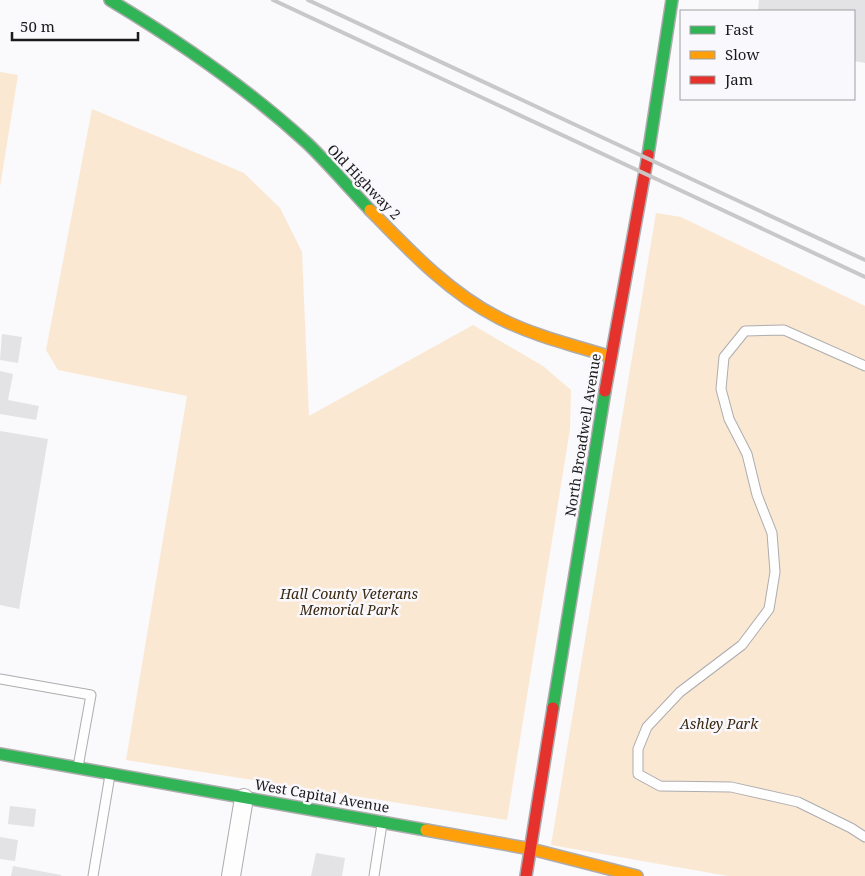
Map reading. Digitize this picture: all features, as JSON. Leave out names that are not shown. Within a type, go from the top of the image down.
[{"type":"main road","name":"Old Highway 2","points":[[110,0],[165,33],[217,69],[268,110],[309,145],[384,225],[424,264],[466,298],[489,313],[519,328],[611,357]]},
{"type":"main road","name":"North Broadwell Avenue","points":[[526,876],[611,357],[645,173],[672,0]]},
{"type":"main road","name":"West Capital Avenue","points":[[0,754],[531,849],[637,876]]},
{"type":"street","points":[[231,876],[244,798]]},
{"type":"lane","points":[[865,366],[784,330],[745,332],[724,357],[721,389],[730,419],[747,454],[757,495],[772,533],[775,572],[769,610],[742,646],[680,692],[647,727],[638,749],[638,774],[660,786],[731,786],[798,802],[851,828],[865,838]]},
{"type":"lane","points":[[0,678],[90,695],[77,768]]},
{"type":"lane","points":[[93,876],[110,774]]},
{"type":"lane","points":[[374,876],[382,822]]},
{"type":"green space","points":[[0,72],[18,75],[0,187]]},
{"type":"green space","name":"Hall County Veterans Memorial Park","points":[[92,109],[244,173],[280,208],[302,252],[309,416],[473,325],[543,366],[571,390],[570,429],[507,820],[126,760],[187,396],[58,370],[46,350]]},
{"type":"green space","name":"Ashley Park","points":[[656,213],[681,217],[865,306],[865,876],[728,876],[551,845]]},
{"type":"building","points":[[759,0],[865,0],[865,63],[855,61],[855,10],[758,10]]},
{"type":"building","points":[[2,334],[22,337],[18,363],[0,360]]},
{"type":"building","points":[[0,371],[13,374],[8,400],[39,406],[36,420],[0,414]]},
{"type":"building","points":[[0,431],[48,439],[19,609],[0,605]]},
{"type":"building","points":[[10,806],[36,809],[34,827],[8,824]]},
{"type":"building","points":[[0,837],[18,840],[15,861],[0,859]]},
{"type":"building","points":[[316,853],[345,858],[342,876],[311,876]]},
{"type":"building","points":[[13,866],[61,875],[61,876],[11,876]]},
{"type":"railway","points":[[273,0],[865,277]]},
{"type":"railway","points":[[308,0],[865,260]]},
{"type":"traffic: fast","points":[[110,0],[187,49],[261,103],[307,143],[370,210]]},
{"type":"traffic: fast","points":[[648,155],[672,0]]},
{"type":"traffic: fast","points":[[553,708],[605,391]]},
{"type":"traffic: fast","points":[[0,754],[426,830]]},
{"type":"traffic: slow","points":[[370,210],[430,269],[481,308],[526,330],[611,357]]},
{"type":"traffic: slow","points":[[426,830],[531,849],[637,876]]},
{"type":"traffic: jam","points":[[605,391],[648,155]]},
{"type":"traffic: jam","points":[[526,876],[553,708]]}]
